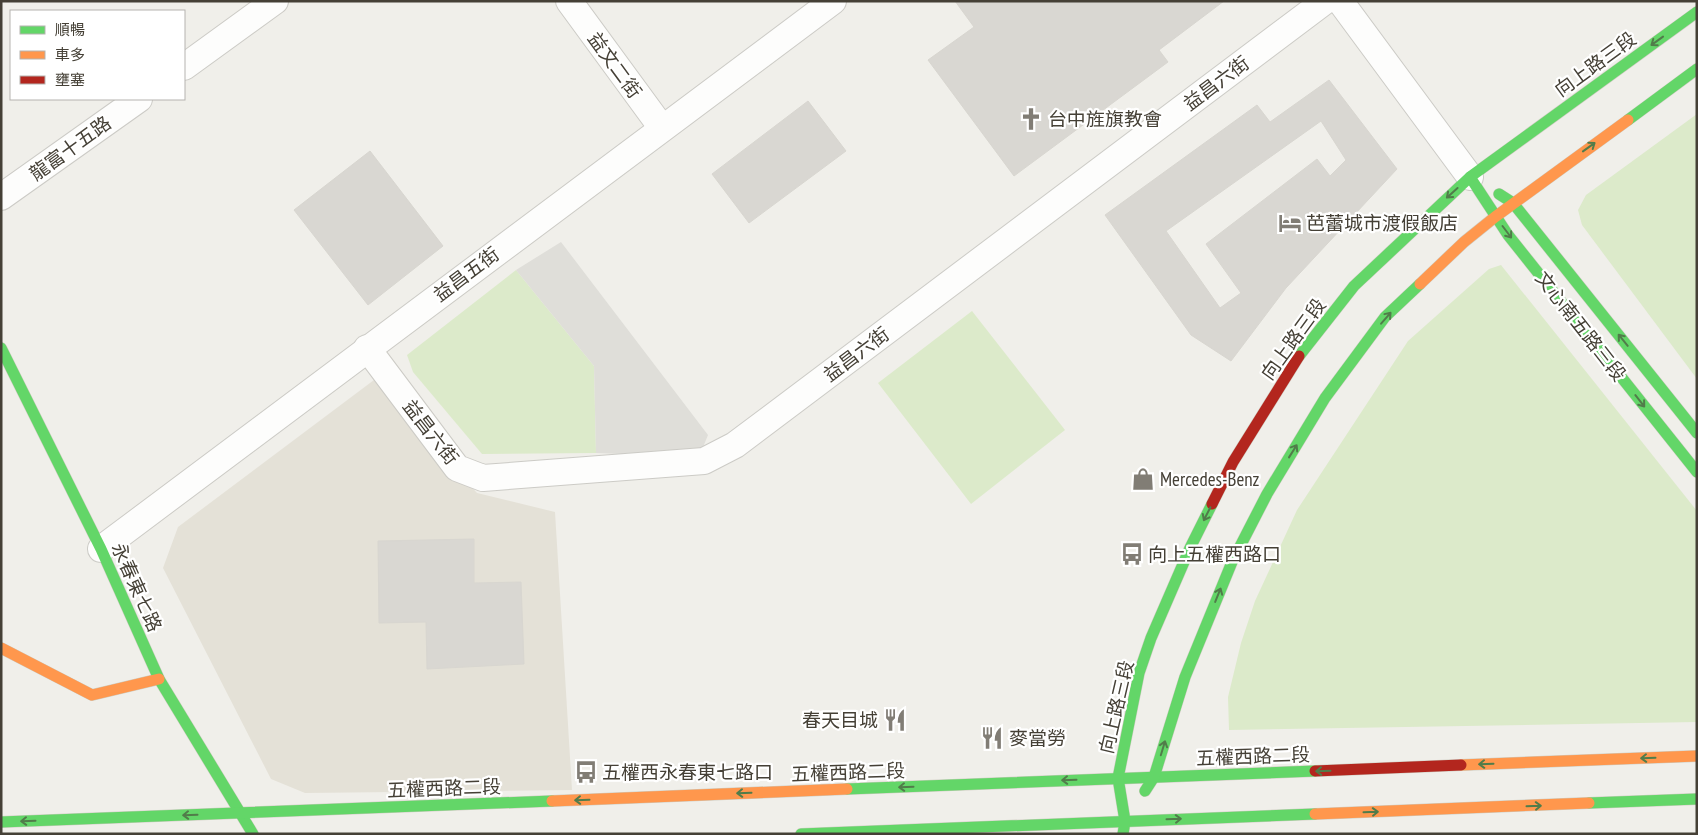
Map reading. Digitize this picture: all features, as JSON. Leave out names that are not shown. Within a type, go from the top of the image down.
[{"type":"main road","name":"向上路三段","points":[[1123,834],[1125,821],[1118,778],[1139,673],[1151,638],[1190,548],[1233,462],[1292,366],[1354,286],[1470,177],[1697,12]]},
{"type":"main road","name":"向上路三段","points":[[1125,821],[1154,777],[1185,677],[1232,562],[1267,494],[1326,398],[1385,317],[1464,242],[1495,217],[1697,69]]},
{"type":"main road","name":"文心南五路三段","points":[[1470,177],[1513,203],[1697,433]]},
{"type":"main road","name":"文心南五路三段","points":[[1470,177],[1495,217],[1697,472]]},
{"type":"main road","name":"永春東七路","points":[[1,348],[101,549],[159,679],[239,814],[253,834]]},
{"type":"main road","points":[[1,648],[92,695],[159,679]]},
{"type":"main road","name":"五權西路二段","points":[[1,822],[1697,756]]},
{"type":"main road","points":[[801,834],[1697,799]]},
{"type":"street","points":[[185,66],[275,1]]},
{"type":"street","name":"益文二街","points":[[568,1],[662,128]]},
{"type":"street","name":"益昌五街","points":[[101,549],[833,1]]},
{"type":"street","name":"益昌六街","points":[[367,348],[457,468],[483,478],[704,461],[735,446],[1325,1]]},
{"type":"street","name":"文心南五路三段","points":[[1340,1],[1470,177]]},
{"type":"street","name":"龍富十五路","points":[[1,197],[138,100]]},
{"type":"shaded area","points":[[561,242],[708,435],[699,457],[596,453],[594,366],[516,270]]},
{"type":"shaded area","points":[[374,380],[477,493],[555,512],[572,790],[305,793],[271,779],[163,568],[178,527]]},
{"type":"green space","points":[[1697,114],[1697,379],[1582,225],[1578,210],[1586,195]]},
{"type":"green space","points":[[1501,265],[1697,511],[1697,722],[1229,730],[1228,697],[1241,643],[1255,601],[1297,510],[1408,341],[1489,269]]},
{"type":"green space","points":[[516,270],[594,366],[596,453],[482,454],[413,372],[407,355]]},
{"type":"green space","points":[[972,311],[1065,430],[971,504],[878,383]]},
{"type":"building","name":"台中旌旗教會","points":[[955,1],[1224,1],[1159,50],[1168,62],[1014,176],[928,60],[974,27]]},
{"type":"building","name":"芭蕾城市渡假飯店","points":[[1329,80],[1397,169],[1286,288],[1231,361],[1191,335],[1105,215],[1257,105],[1270,122]],"holes":[[[1321,121],[1346,160],[1330,176],[1317,159],[1206,244],[1241,293],[1220,308],[1166,231]]]},
{"type":"building","points":[[808,101],[846,151],[749,223],[712,174]]},
{"type":"building","points":[[370,151],[443,246],[368,305],[294,210]]},
{"type":"building","points":[[474,539],[474,583],[521,582],[524,664],[427,669],[426,622],[379,623],[378,541]]},
{"type":"traffic: fast","points":[[1299,356],[1354,286],[1470,177],[1697,12]]},
{"type":"traffic: fast","points":[[1628,120],[1697,69]]},
{"type":"traffic: fast","points":[[1470,177],[1508,235],[1697,472]]},
{"type":"traffic: fast","points":[[1499,194],[1513,203],[1697,433]]},
{"type":"traffic: fast","points":[[1145,791],[1154,777],[1185,677],[1232,562],[1267,494],[1325,398],[1385,317],[1420,284]]},
{"type":"traffic: fast","points":[[1,348],[101,549],[159,679],[253,834]]},
{"type":"traffic: fast","points":[[1123,834],[1125,821],[1118,778],[1139,673],[1151,638],[1190,548],[1212,504]]},
{"type":"traffic: fast","points":[[847,789],[1315,771]]},
{"type":"traffic: fast","points":[[1589,803],[1697,799]]},
{"type":"traffic: fast","points":[[1,822],[552,801]]},
{"type":"traffic: fast","points":[[801,834],[1315,814]]},
{"type":"traffic: slow","points":[[1420,284],[1464,242],[1495,217],[1628,120]]},
{"type":"traffic: slow","points":[[1,648],[92,695],[159,679]]},
{"type":"traffic: slow","points":[[1461,765],[1697,756]]},
{"type":"traffic: slow","points":[[552,801],[847,789]]},
{"type":"traffic: slow","points":[[1315,814],[1589,803]]},
{"type":"traffic: jam","points":[[1212,504],[1233,462],[1299,356]]},
{"type":"traffic: jam","points":[[1315,771],[1461,765]]},
{"type":"place","name":"台中旌旗教會","points":[[1031,119]]},
{"type":"place","name":"芭蕾城市渡假飯店","points":[[1290,223]]},
{"type":"place","name":"Mercedes-Benz","points":[[1143,479]]},
{"type":"place","name":"向上五權西路口","points":[[1132,554]]},
{"type":"place","name":"春天目城","points":[[895,720]]},
{"type":"place","name":"麥當勞","points":[[992,738]]},
{"type":"place","name":"五權西永春東七路口","points":[[586,772]]}]
